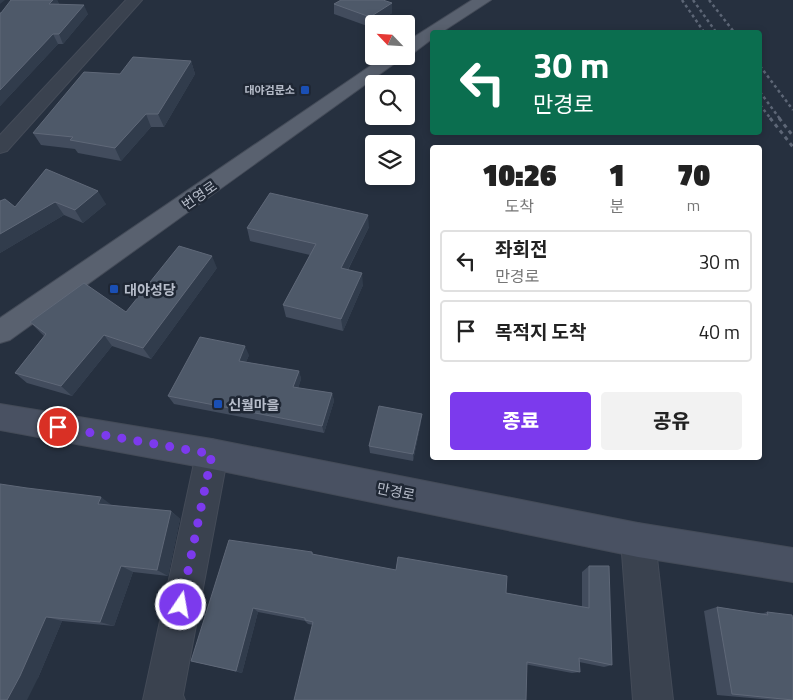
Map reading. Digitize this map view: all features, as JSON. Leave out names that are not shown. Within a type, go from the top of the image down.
[{"type":"main road","points":[[415,32],[465,0]]},
{"type":"main road","points":[[434,30],[483,0]]},
{"type":"main road","points":[[415,44],[430,33]]},
{"type":"main road","name":"번영로","points":[[0,316],[367,65]]},
{"type":"main road","name":"번영로","points":[[0,332],[384,65]]},
{"type":"main road","name":"만경로","points":[[0,416],[212,454],[638,540],[793,564]]},
{"type":"street","points":[[0,147],[134,0]]},
{"type":"street","points":[[165,700],[162,699],[212,454]]},
{"type":"street","points":[[638,540],[653,700]]},
{"type":"building","points":[[11,0],[53,0],[49,4],[84,5],[59,34],[53,34],[0,90],[0,13]]},
{"type":"building","points":[[341,0],[383,0],[392,3],[373,15],[365,15],[334,4]]},
{"type":"building","points":[[133,57],[191,61],[158,114],[146,114],[115,148],[70,140],[73,137],[33,133],[84,72],[120,74]]},
{"type":"building","points":[[46,169],[98,191],[75,210],[55,202],[0,234],[0,201],[5,199],[15,207]]},
{"type":"building","points":[[270,193],[368,215],[341,268],[362,273],[341,319],[283,305],[316,244],[247,228]]},
{"type":"building","points":[[179,246],[212,256],[143,348],[104,335],[61,386],[15,373],[46,334],[30,322],[84,283],[126,312]]},
{"type":"building","points":[[200,337],[245,346],[239,361],[299,371],[293,387],[332,393],[322,426],[168,396]]},
{"type":"building","points":[[379,406],[422,414],[413,454],[369,446]]},
{"type":"building","points":[[0,484],[101,497],[98,504],[171,511],[157,570],[121,566],[100,622],[46,617],[20,676],[7,700],[0,700]]},
{"type":"building","points":[[229,540],[312,552],[312,554],[396,570],[398,557],[507,576],[506,593],[589,608],[589,566],[609,566],[612,665],[579,658],[580,672],[527,662],[526,700],[294,700],[313,622],[305,620],[305,618],[253,608],[236,671],[191,661]]},
{"type":"building","points":[[717,607],[768,615],[767,612],[792,615],[793,700],[732,694]]},
{"type":"railway","points":[[682,0],[703,30]]},
{"type":"railway","points":[[693,0],[715,30]]},
{"type":"railway","points":[[709,0],[732,30]]},
{"type":"railway","points":[[762,69],[793,110]]},
{"type":"railway","points":[[762,95],[780,119]]},
{"type":"railway","points":[[762,108],[771,119]]},
{"type":"railway","points":[[770,118],[793,147]]},
{"type":"railway","points":[[779,118],[793,136]]},
{"type":"place","name":"대야검문소","points":[[305,90]]},
{"type":"place","name":"대야성당","points":[[114,289]]},
{"type":"place","name":"신월마을","points":[[218,404]]},
{"type":"route","points":[[58,427],[212,454],[181,605]]}]
